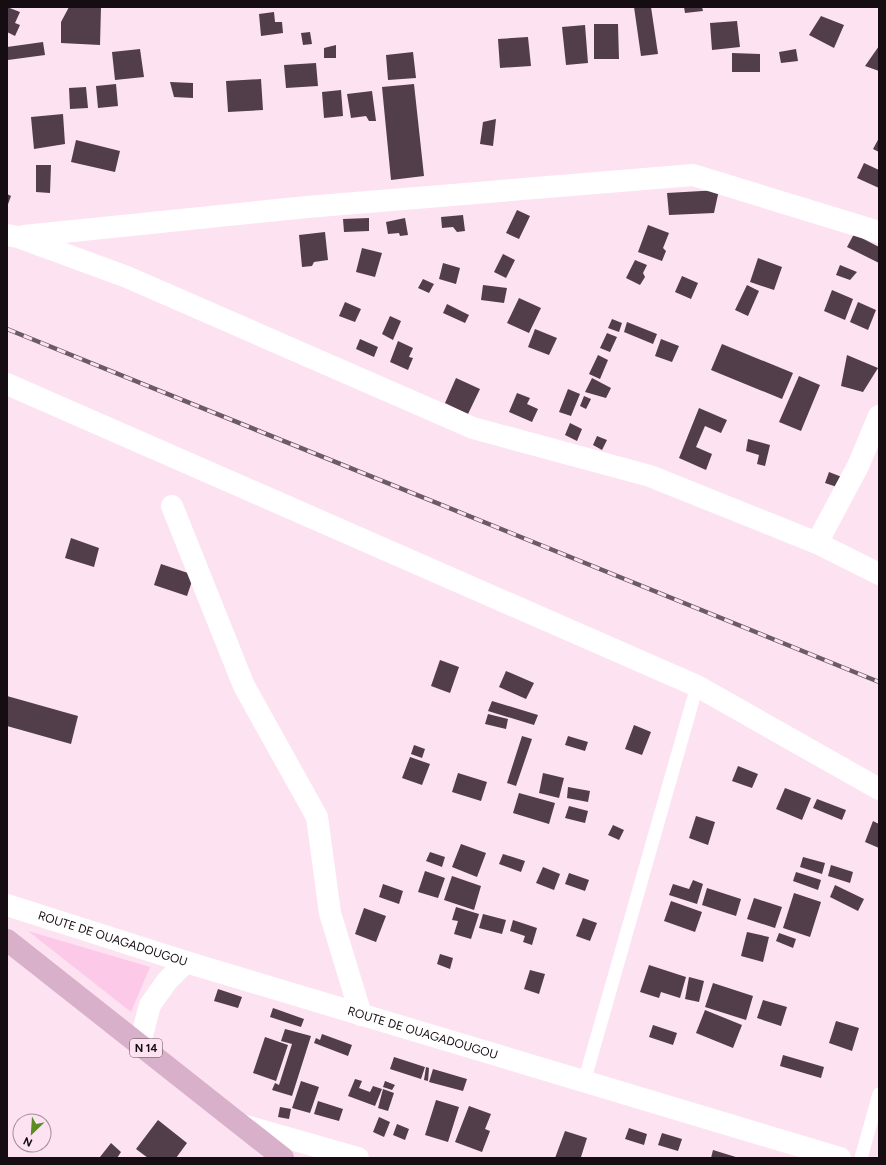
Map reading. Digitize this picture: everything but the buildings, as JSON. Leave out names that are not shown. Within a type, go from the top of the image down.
[{"type":"main road","name":"N 14","points":[[7,940],[140,1043],[283,1158]]},
{"type":"street","points":[[13,236],[307,207],[694,175],[879,232]]},
{"type":"street","points":[[13,236],[127,277],[473,428],[650,476],[817,543],[879,574]]},
{"type":"street","points":[[7,384],[698,686],[879,789]]},
{"type":"street","points":[[817,543],[858,466],[879,416]]},
{"type":"street","points":[[172,506],[244,686],[317,817],[330,913],[362,1015]]},
{"type":"street","name":"ROUTE DE OUAGADOUGOU","points":[[7,905],[186,962],[840,1158]]},
{"type":"street","points":[[140,1043],[150,1005],[167,981],[186,962]]},
{"type":"street","points":[[242,1125],[358,1158]]},
{"type":"lane","points":[[584,1082],[698,686]]},
{"type":"lane","points":[[861,1158],[879,1094]]},
{"type":"shaded area","points":[[28,931],[150,967],[131,1012]]},
{"type":"railway","points":[[7,329],[879,682]]}]
